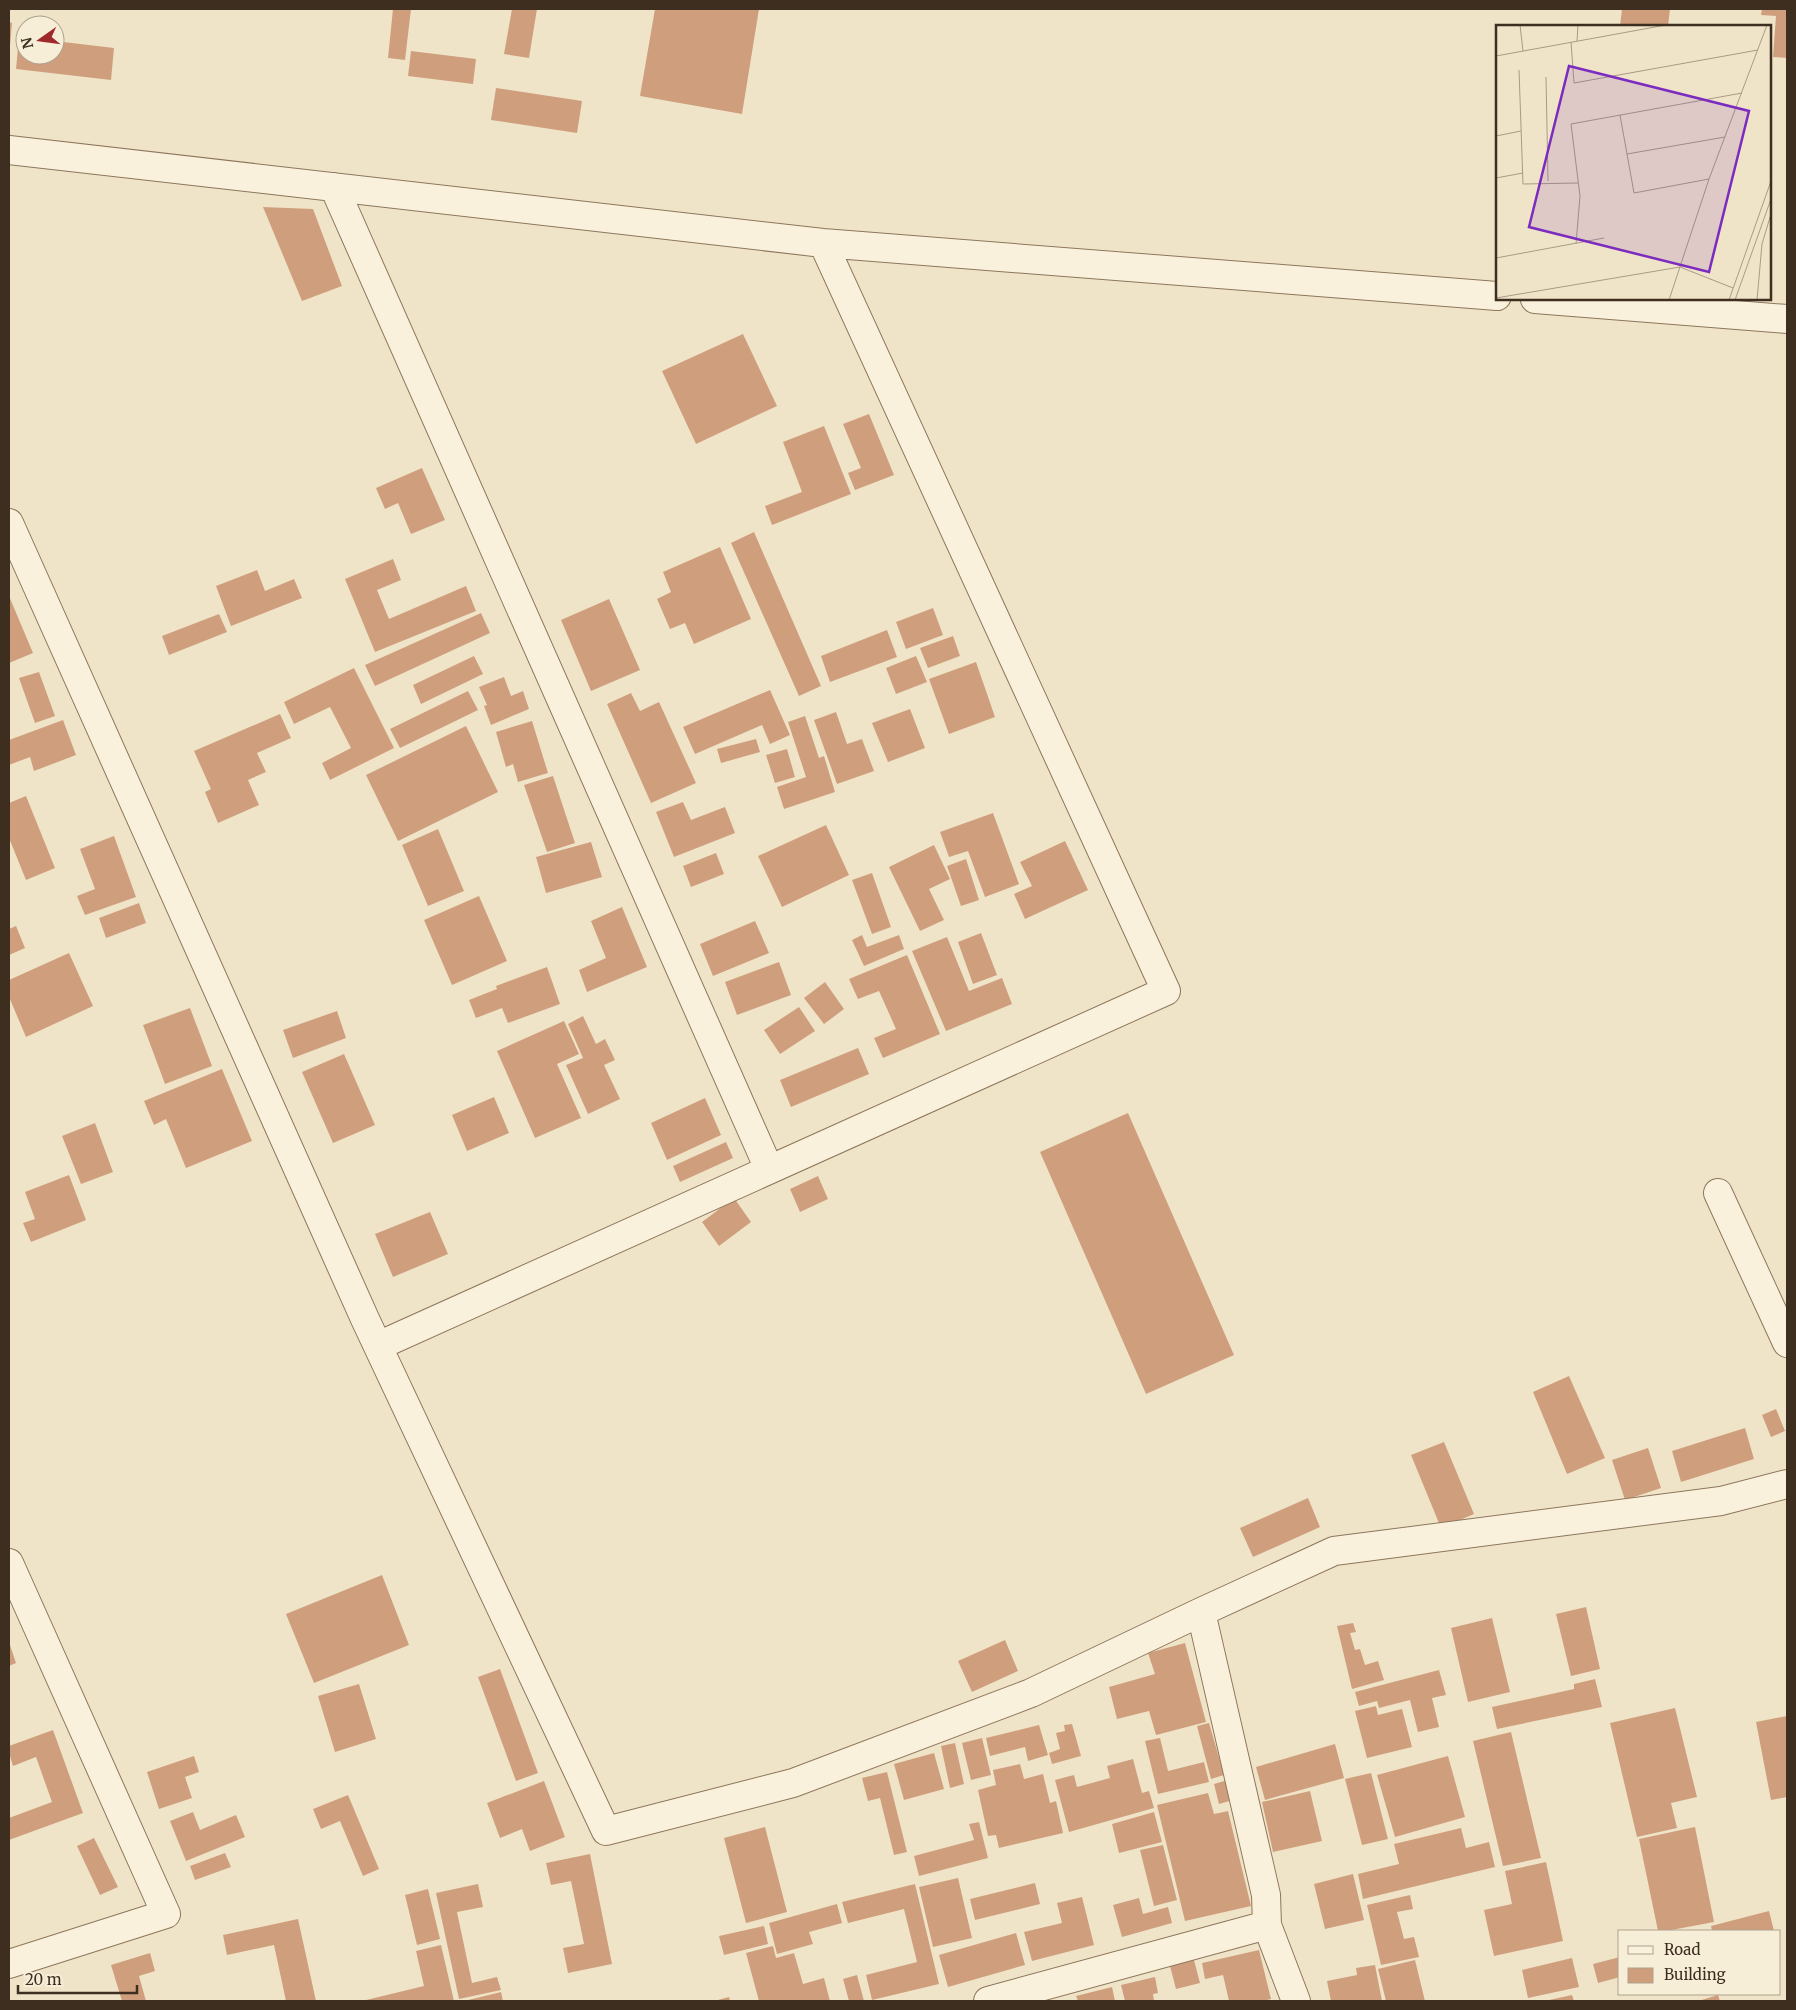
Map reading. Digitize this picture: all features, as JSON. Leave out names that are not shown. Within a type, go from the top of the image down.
[{"type":"street","points":[[9,150],[823,243],[1496,296]]},
{"type":"street","points":[[334,187],[769,1169]]},
{"type":"street","points":[[378,1346],[1166,991],[823,243]]},
{"type":"street","points":[[1548,300],[1787,318]]},
{"type":"street","points":[[9,522],[378,1346],[606,1832],[802,1779],[1031,1693],[1334,1551],[1721,1502],[1787,1484]]},
{"type":"street","points":[[1718,1193],[1787,1343]]},
{"type":"street","points":[[9,1563],[166,1914],[9,1964]]},
{"type":"street","points":[[1201,1612],[1266,1894],[1267,1925],[1296,2001]]},
{"type":"street","points":[[988,2001],[1267,1925]]},
{"type":"building","points":[[393,9],[411,9],[405,60],[388,58]]},
{"type":"building","points":[[512,9],[537,9],[529,58],[504,54]]},
{"type":"building","points":[[655,9],[759,9],[742,114],[640,96]]},
{"type":"building","points":[[1622,9],[1670,9],[1668,25],[1620,25]]},
{"type":"building","points":[[1762,9],[1787,9],[1787,58],[1773,57],[1776,16],[1761,15]]},
{"type":"building","points":[[9,22],[12,23],[10,46],[9,46]]},
{"type":"building","points":[[65,42],[114,48],[111,80],[16,69],[16,65],[65,65]]},
{"type":"building","points":[[411,51],[476,59],[473,84],[408,76]]},
{"type":"building","points":[[496,88],[582,101],[577,133],[491,120]]},
{"type":"building","points":[[263,207],[313,209],[342,286],[302,301]]},
{"type":"building","points":[[743,334],[777,406],[696,444],[662,371]]},
{"type":"building","points":[[869,414],[894,475],[855,490],[848,473],[861,468],[843,424]]},
{"type":"building","points":[[824,426],[851,494],[772,525],[765,506],[802,492],[783,442]]},
{"type":"building","points":[[422,468],[445,520],[411,534],[398,503],[385,509],[376,488]]},
{"type":"building","points":[[754,532],[821,686],[799,696],[731,543]]},
{"type":"building","points":[[720,547],[751,619],[694,644],[685,623],[670,629],[657,599],[671,592],[663,572]]},
{"type":"building","points":[[393,559],[401,580],[377,590],[389,619],[466,586],[476,611],[375,652],[345,579]]},
{"type":"building","points":[[257,570],[265,591],[294,579],[302,598],[231,626],[216,586]]},
{"type":"building","points":[[9,596],[33,653],[9,663]]},
{"type":"building","points":[[609,599],[640,670],[591,691],[561,620]]},
{"type":"building","points":[[933,608],[943,635],[906,649],[896,622]]},
{"type":"building","points":[[481,613],[490,633],[375,686],[365,665]]},
{"type":"building","points":[[219,614],[227,632],[169,655],[162,636]]},
{"type":"building","points":[[887,630],[897,657],[830,682],[821,656]]},
{"type":"building","points":[[953,636],[960,656],[928,668],[920,648]]},
{"type":"building","points":[[474,656],[483,674],[421,704],[413,685]]},
{"type":"building","points":[[916,656],[927,682],[896,694],[886,668]]},
{"type":"building","points":[[976,662],[995,717],[949,734],[929,679]]},
{"type":"building","points":[[354,668],[394,748],[330,780],[322,763],[351,748],[330,707],[294,724],[284,702]]},
{"type":"building","points":[[39,672],[55,716],[35,723],[19,678]]},
{"type":"building","points":[[504,677],[511,696],[523,691],[529,709],[491,725],[484,706],[487,705],[479,687]]},
{"type":"building","points":[[770,690],[790,735],[770,744],[762,725],[695,754],[683,727]]},
{"type":"building","points":[[468,691],[478,710],[400,748],[390,729]]},
{"type":"building","points":[[631,693],[640,711],[659,702],[696,783],[651,803],[607,704]]},
{"type":"building","points":[[910,709],[925,748],[888,762],[872,723]]},
{"type":"building","points":[[836,712],[847,744],[862,739],[874,771],[837,784],[814,720]]},
{"type":"building","points":[[280,714],[291,738],[257,753],[266,772],[248,780],[259,805],[218,823],[205,792],[211,789],[194,751]]},
{"type":"building","points":[[805,716],[819,758],[824,756],[835,792],[784,809],[777,787],[806,777],[788,722]]},
{"type":"building","points":[[63,720],[76,755],[34,771],[30,757],[9,765],[9,740]]},
{"type":"building","points":[[532,721],[548,773],[518,782],[513,764],[506,767],[496,732]]},
{"type":"building","points":[[466,726],[498,792],[398,841],[366,775]]},
{"type":"building","points":[[756,739],[760,752],[721,763],[717,749]]},
{"type":"building","points":[[787,749],[795,777],[775,783],[766,755]]},
{"type":"building","points":[[553,776],[575,843],[547,852],[524,785]]},
{"type":"building","points":[[26,796],[55,868],[26,880],[9,838],[9,803]]},
{"type":"building","points":[[683,802],[691,820],[725,807],[735,833],[674,857],[656,812]]},
{"type":"building","points":[[993,813],[1019,884],[985,897],[968,851],[949,857],[940,832]]},
{"type":"building","points":[[826,825],[849,875],[782,907],[758,856]]},
{"type":"building","points":[[438,829],[464,891],[428,906],[402,845]]},
{"type":"building","points":[[114,836],[136,897],[85,915],[77,896],[95,889],[80,849]]},
{"type":"building","points":[[1065,841],[1088,890],[1025,919],[1014,894],[1032,886],[1020,862]]},
{"type":"building","points":[[591,842],[602,877],[546,893],[536,857]]},
{"type":"building","points":[[934,845],[950,879],[929,889],[944,920],[920,931],[889,867]]},
{"type":"building","points":[[716,853],[724,874],[691,887],[683,866]]},
{"type":"building","points":[[966,859],[979,900],[961,906],[947,866]]},
{"type":"building","points":[[872,873],[891,927],[872,934],[852,880]]},
{"type":"building","points":[[479,896],[507,961],[452,985],[424,920]]},
{"type":"building","points":[[139,903],[146,923],[106,938],[99,918]]},
{"type":"building","points":[[622,907],[647,967],[587,992],[579,970],[606,958],[591,921]]},
{"type":"building","points":[[755,921],[769,953],[713,976],[700,944]]},
{"type":"building","points":[[16,926],[25,948],[9,955],[9,929]]},
{"type":"building","points":[[981,933],[997,975],[973,984],[958,942]]},
{"type":"building","points":[[862,935],[867,947],[899,935],[904,949],[864,966],[852,940]]},
{"type":"building","points":[[947,937],[969,991],[1002,978],[1012,1004],[946,1031],[912,951]]},
{"type":"building","points":[[69,953],[93,1006],[26,1037],[9,997],[9,980]]},
{"type":"building","points":[[907,955],[940,1034],[883,1058],[874,1038],[896,1029],[879,991],[858,999],[849,979]]},
{"type":"building","points":[[779,962],[791,995],[737,1015],[725,982]]},
{"type":"building","points":[[547,967],[560,1004],[508,1023],[502,1008],[476,1018],[469,1000],[497,989],[496,986]]},
{"type":"building","points":[[825,982],[844,1009],[824,1024],[804,998]]},
{"type":"building","points":[[799,1007],[815,1031],[780,1054],[764,1030]]},
{"type":"building","points":[[190,1008],[212,1066],[165,1084],[143,1025]]},
{"type":"building","points":[[337,1011],[346,1038],[293,1058],[283,1030]]},
{"type":"building","points":[[583,1016],[596,1044],[605,1039],[615,1060],[604,1065],[620,1099],[588,1114],[566,1065],[583,1058],[568,1024]]},
{"type":"building","points":[[564,1021],[579,1054],[557,1064],[581,1118],[535,1138],[497,1051]]},
{"type":"building","points":[[858,1048],[869,1074],[791,1107],[780,1080]]},
{"type":"building","points":[[344,1054],[375,1125],[333,1143],[302,1072]]},
{"type":"building","points":[[222,1069],[252,1141],[186,1168],[166,1119],[154,1125],[144,1101]]},
{"type":"building","points":[[494,1097],[509,1133],[467,1151],[452,1115]]},
{"type":"building","points":[[705,1098],[721,1135],[667,1160],[651,1123]]},
{"type":"building","points":[[1128,1113],[1234,1355],[1146,1394],[1040,1152]]},
{"type":"building","points":[[95,1123],[113,1172],[81,1184],[62,1136]]},
{"type":"building","points":[[726,1142],[733,1158],[680,1182],[673,1166]]},
{"type":"building","points":[[69,1175],[86,1220],[31,1242],[23,1223],[35,1219],[25,1192]]},
{"type":"building","points":[[818,1176],[828,1199],[800,1212],[790,1189]]},
{"type":"building","points":[[734,1198],[751,1222],[719,1246],[702,1222]]},
{"type":"building","points":[[430,1212],[448,1254],[393,1277],[375,1234]]},
{"type":"building","points":[[1569,1376],[1605,1458],[1567,1474],[1533,1392]]},
{"type":"building","points":[[1776,1409],[1785,1431],[1771,1437],[1762,1415]]},
{"type":"building","points":[[1745,1428],[1754,1459],[1681,1482],[1672,1451]]},
{"type":"building","points":[[1444,1442],[1474,1514],[1441,1528],[1411,1455]]},
{"type":"building","points":[[1648,1448],[1661,1488],[1625,1500],[1612,1460]]},
{"type":"building","points":[[1308,1498],[1320,1527],[1253,1557],[1240,1528]]},
{"type":"building","points":[[382,1575],[409,1645],[314,1683],[286,1614]]},
{"type":"building","points":[[1586,1607],[1600,1669],[1571,1676],[1556,1614]]},
{"type":"building","points":[[1492,1618],[1510,1692],[1468,1702],[1451,1628]]},
{"type":"building","points":[[1353,1623],[1356,1632],[1350,1633],[1355,1650],[1360,1649],[1365,1665],[1378,1661],[1384,1680],[1352,1689],[1337,1626]]},
{"type":"building","points":[[1005,1640],[1018,1671],[972,1692],[958,1661]]},
{"type":"building","points":[[1185,1643],[1206,1722],[1156,1735],[1149,1711],[1117,1719],[1109,1687],[1155,1674],[1148,1653]]},
{"type":"building","points":[[9,1646],[16,1663],[9,1666]]},
{"type":"building","points":[[500,1669],[538,1773],[516,1781],[478,1677]]},
{"type":"building","points":[[1439,1670],[1446,1695],[1432,1698],[1439,1727],[1418,1732],[1410,1700],[1379,1708],[1377,1701],[1359,1706],[1355,1692]]},
{"type":"building","points":[[1595,1679],[1602,1707],[1497,1729],[1492,1707],[1574,1689],[1574,1684]]},
{"type":"building","points":[[359,1684],[376,1739],[335,1752],[318,1696]]},
{"type":"building","points":[[1376,1706],[1378,1715],[1402,1709],[1412,1747],[1367,1758],[1355,1711]]},
{"type":"building","points":[[1675,1708],[1697,1797],[1671,1803],[1677,1828],[1637,1837],[1610,1723]]},
{"type":"building","points":[[1787,1716],[1787,1797],[1771,1800],[1756,1722]]},
{"type":"building","points":[[1209,1723],[1224,1775],[1211,1779],[1197,1726]]},
{"type":"building","points":[[1072,1724],[1081,1756],[1052,1764],[1049,1753],[1060,1749],[1056,1733],[1065,1731],[1064,1725]]},
{"type":"building","points":[[1039,1725],[1048,1755],[1028,1761],[1025,1747],[990,1756],[986,1738]]},
{"type":"building","points":[[53,1730],[83,1813],[9,1840],[9,1818],[52,1802],[36,1757],[13,1766],[9,1746]]},
{"type":"building","points":[[1511,1732],[1541,1858],[1503,1866],[1473,1741]]},
{"type":"building","points":[[982,1738],[991,1775],[971,1780],[962,1743]]},
{"type":"building","points":[[1160,1738],[1168,1771],[1204,1762],[1209,1782],[1158,1794],[1145,1741]]},
{"type":"building","points":[[955,1743],[964,1784],[950,1788],[941,1746]]},
{"type":"building","points":[[1335,1744],[1344,1778],[1265,1800],[1256,1767]]},
{"type":"building","points":[[934,1753],[944,1789],[904,1800],[894,1764]]},
{"type":"building","points":[[194,1756],[199,1772],[185,1777],[192,1798],[159,1809],[147,1772]]},
{"type":"building","points":[[1448,1756],[1465,1817],[1395,1837],[1377,1775]]},
{"type":"building","points":[[1133,1759],[1142,1793],[1149,1791],[1154,1808],[1069,1832],[1055,1780],[1074,1775],[1077,1787],[1110,1778],[1107,1766]]},
{"type":"building","points":[[1020,1764],[1024,1779],[1043,1774],[1050,1803],[1056,1801],[1063,1833],[999,1848],[996,1835],[988,1836],[978,1790],[996,1785],[993,1770]]},
{"type":"building","points":[[887,1772],[907,1852],[894,1855],[880,1798],[868,1801],[862,1778]]},
{"type":"building","points":[[1371,1773],[1388,1839],[1362,1845],[1345,1779]]},
{"type":"building","points":[[1231,1779],[1236,1799],[1219,1804],[1214,1784]]},
{"type":"building","points":[[544,1781],[565,1837],[530,1851],[522,1829],[500,1838],[487,1803]]},
{"type":"building","points":[[1310,1791],[1322,1841],[1273,1852],[1262,1802]]},
{"type":"building","points":[[1208,1793],[1214,1814],[1228,1811],[1251,1906],[1185,1921],[1157,1805]]},
{"type":"building","points":[[348,1795],[379,1869],[363,1876],[340,1821],[321,1829],[313,1809]]},
{"type":"building","points":[[193,1812],[200,1830],[236,1815],[245,1837],[186,1861],[170,1821]]},
{"type":"building","points":[[1154,1812],[1162,1842],[1119,1853],[1112,1824]]},
{"type":"building","points":[[979,1822],[988,1858],[919,1876],[914,1856],[974,1840],[969,1824]]},
{"type":"building","points":[[765,1827],[787,1912],[746,1923],[724,1838]]},
{"type":"building","points":[[1695,1827],[1714,1922],[1671,1930],[1658,1930],[1639,1839]]},
{"type":"building","points":[[1461,1828],[1466,1848],[1489,1842],[1495,1867],[1363,1899],[1358,1874],[1399,1864],[1394,1844]]},
{"type":"building","points":[[94,1838],[118,1887],[100,1895],[77,1846]]},
{"type":"building","points":[[1163,1845],[1177,1900],[1154,1906],[1140,1850]]},
{"type":"building","points":[[225,1853],[231,1867],[195,1880],[190,1866]]},
{"type":"building","points":[[590,1854],[612,1964],[568,1973],[563,1948],[584,1944],[571,1881],[551,1885],[546,1863]]},
{"type":"building","points":[[1546,1862],[1563,1941],[1494,1956],[1484,1910],[1512,1904],[1505,1871]]},
{"type":"building","points":[[1353,1874],[1364,1920],[1325,1929],[1314,1884]]},
{"type":"building","points":[[958,1878],[972,1938],[933,1947],[919,1887]]},
{"type":"building","points":[[1035,1883],[1040,1904],[975,1920],[970,1899]]},
{"type":"building","points":[[478,1884],[483,1907],[457,1912],[472,1983],[497,1977],[501,1990],[459,1999],[436,1893]]},
{"type":"building","points":[[915,1884],[939,1984],[872,2000],[866,1975],[917,1962],[904,1909],[848,1923],[842,1902]]},
{"type":"building","points":[[428,1889],[440,1939],[417,1945],[405,1895]]},
{"type":"building","points":[[1410,1895],[1413,1909],[1397,1912],[1404,1939],[1414,1937],[1419,1957],[1381,1965],[1367,1905]]},
{"type":"building","points":[[1082,1897],[1094,1945],[1032,1961],[1024,1932],[1062,1923],[1057,1903]]},
{"type":"building","points":[[1139,1898],[1143,1914],[1168,1907],[1172,1923],[1122,1937],[1113,1905]]},
{"type":"building","points":[[837,1904],[842,1923],[809,1932],[813,1944],[777,1954],[769,1923]]},
{"type":"building","points":[[1769,1911],[1774,1930],[1712,1930],[1711,1926]]},
{"type":"building","points":[[298,1919],[316,2001],[286,2001],[274,1945],[227,1955],[223,1935]]},
{"type":"building","points":[[764,1926],[768,1944],[724,1955],[719,1936]]},
{"type":"building","points":[[1016,1933],[1025,1965],[948,1987],[939,1955]]},
{"type":"building","points":[[441,1945],[454,2001],[362,2001],[424,1986],[416,1951]]},
{"type":"building","points":[[773,1946],[776,1958],[794,1953],[803,1984],[824,1978],[830,2001],[759,2001],[746,1953]]},
{"type":"building","points":[[1259,1950],[1271,1999],[1263,2001],[1229,2001],[1223,1975],[1205,1979],[1202,1963]]},
{"type":"building","points":[[150,1953],[155,1971],[139,1976],[146,2001],[122,2001],[111,1965]]},
{"type":"building","points":[[1572,1958],[1579,1987],[1528,1998],[1522,1970]]},
{"type":"building","points":[[1618,1958],[1618,1978],[1598,1983],[1593,1964]]},
{"type":"building","points":[[1194,1960],[1200,1983],[1176,1989],[1170,1966]]},
{"type":"building","points":[[1415,1960],[1425,2001],[1386,2001],[1378,1969]]},
{"type":"building","points":[[1375,1965],[1382,2001],[1331,2001],[1327,1981],[1357,1975],[1356,1968]]},
{"type":"building","points":[[857,1975],[864,2001],[849,2001],[843,1979]]},
{"type":"building","points":[[1155,1977],[1158,1993],[1153,1994],[1154,2001],[1125,2001],[1121,1985]]},
{"type":"building","points":[[1112,1987],[1115,2001],[1078,2001],[1076,1996]]},
{"type":"building","points":[[501,1992],[503,2001],[464,2001]]},
{"type":"building","points":[[1572,1995],[1574,2001],[1549,2001],[1549,2000]]},
{"type":"building","points":[[1718,1995],[1720,2001],[1698,2001]]},
{"type":"building","points":[[729,1997],[730,2001],[714,2001]]}]
